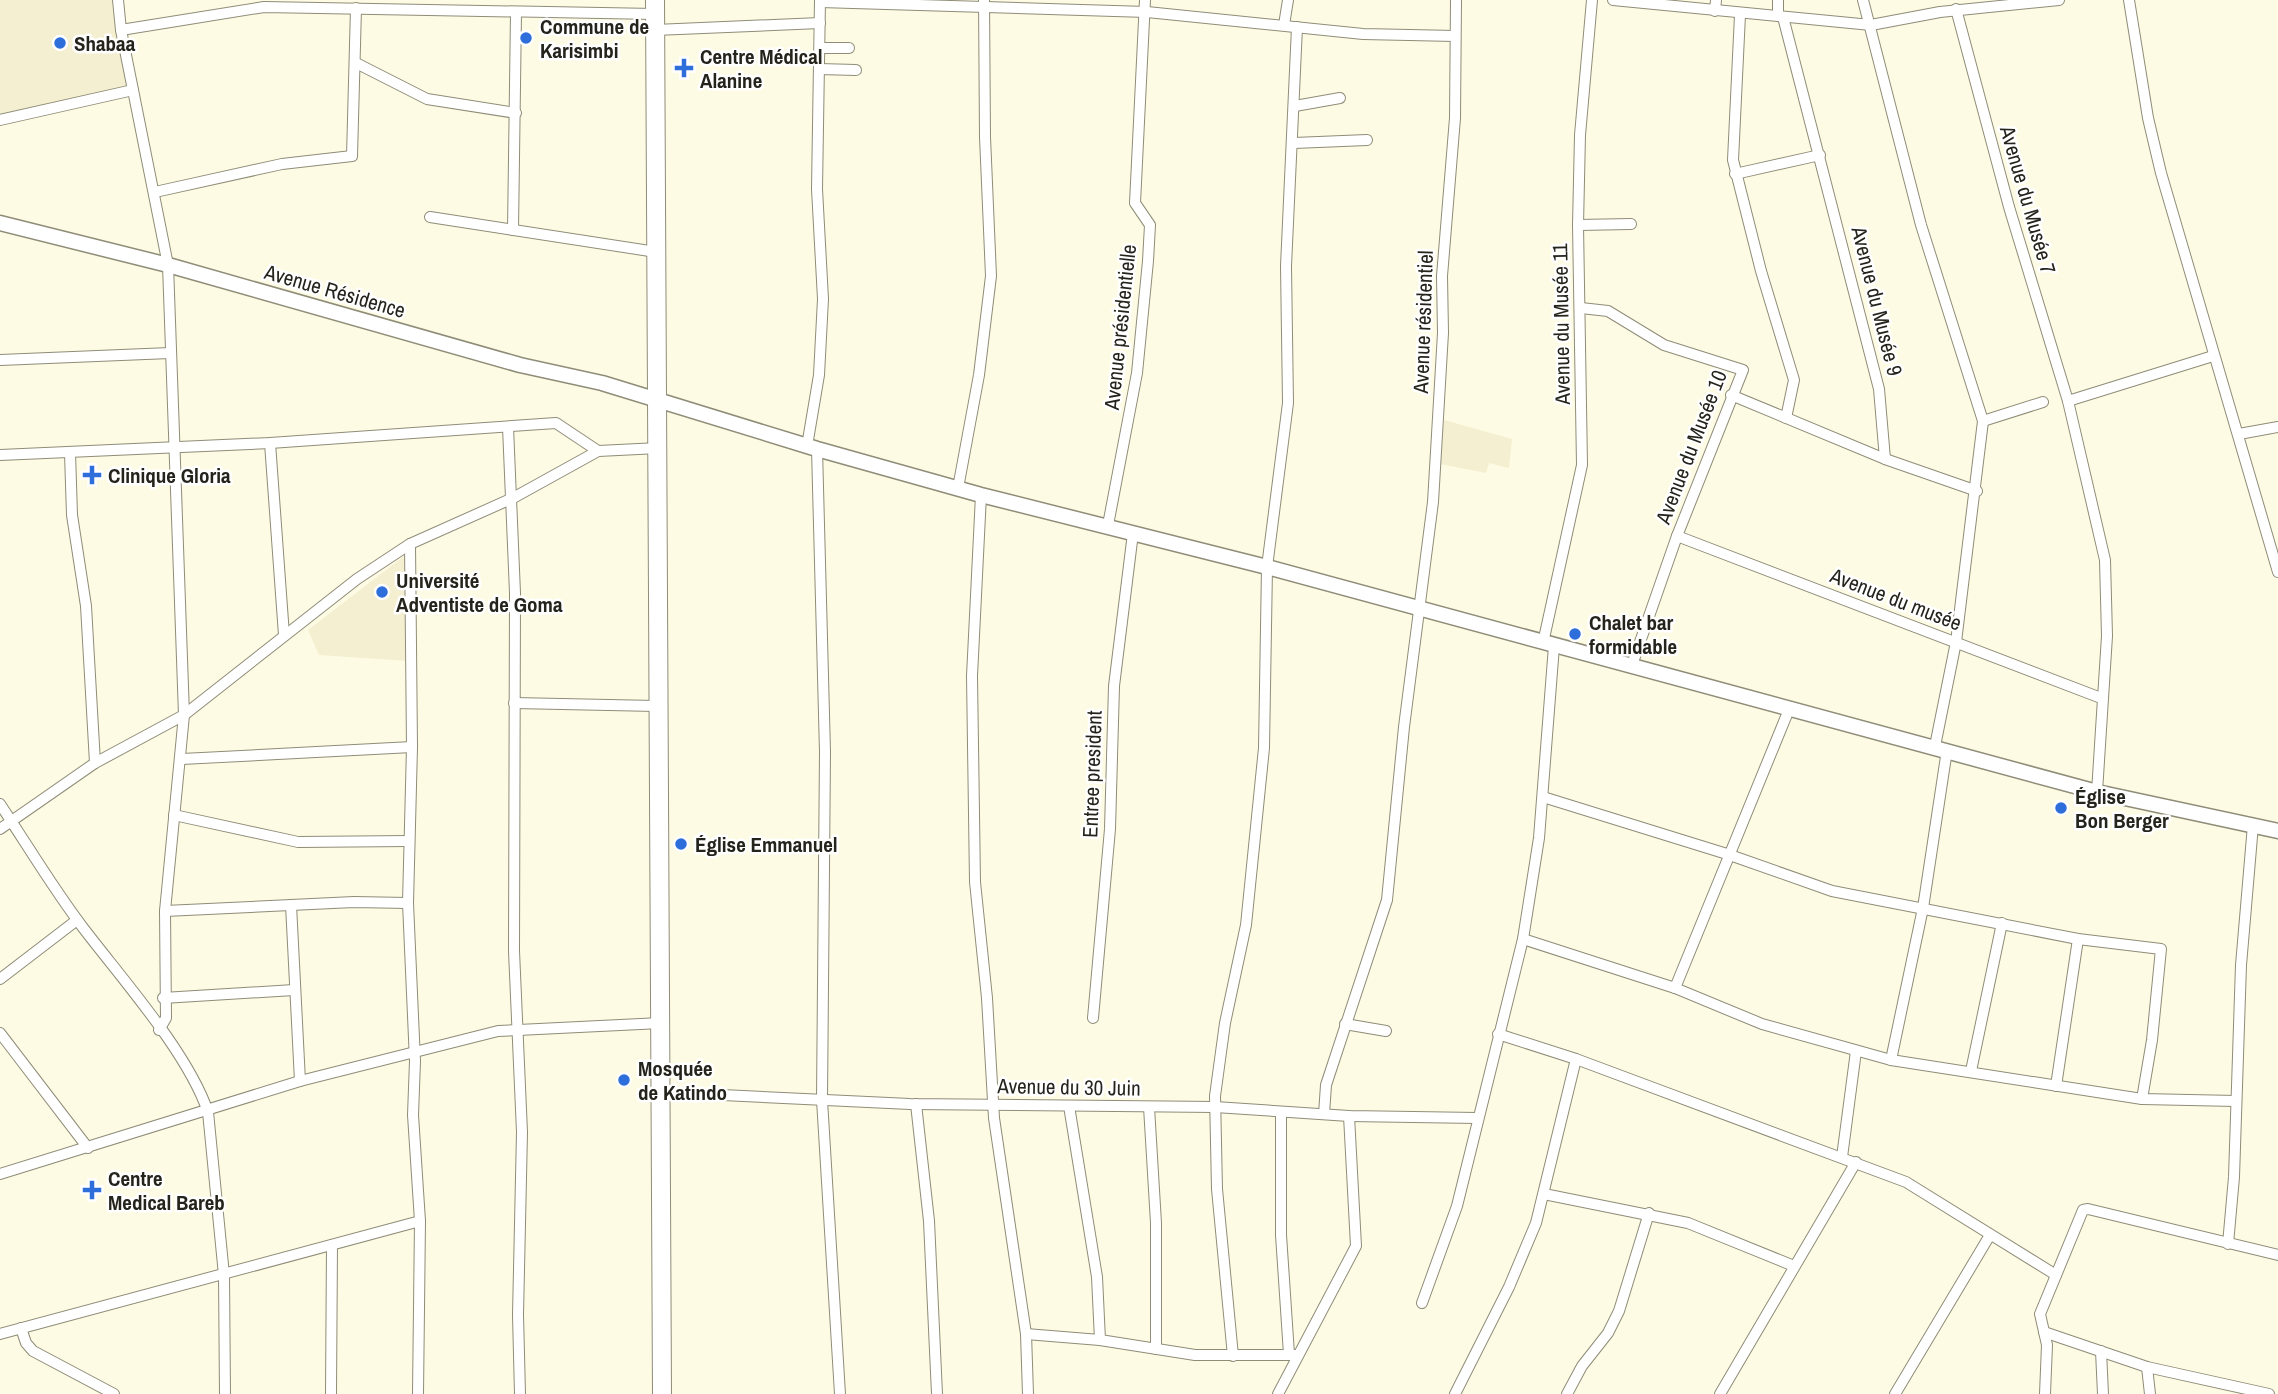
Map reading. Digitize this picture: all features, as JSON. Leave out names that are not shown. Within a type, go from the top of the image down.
[{"type":"highway","points":[[655,15],[659,401],[656,706],[660,741],[662,1394]]},
{"type":"street","points":[[118,0],[121,30],[168,265],[184,715],[182,759],[165,911],[163,998],[166,1018],[159,1030]]},
{"type":"street","name":"Avenue présidentielle","points":[[1108,525],[1138,373],[1148,261],[1150,225],[1135,203],[1147,12],[1145,0]]},
{"type":"street","points":[[1284,25],[1288,0]]},
{"type":"street","name":"Avenue résidentiel","points":[[1324,1114],[1326,1086],[1387,900],[1417,609],[1433,502],[1443,333],[1442,276],[1455,118],[1456,0]]},
{"type":"street","name":"Avenue du Musée 11","points":[[1422,1303],[1453,1219],[1523,939],[1543,797],[1549,645],[1583,464],[1578,225],[1580,135],[1592,0]]},
{"type":"street","points":[[1614,0],[1740,15],[1780,16],[1871,26],[1956,9],[2059,0]]},
{"type":"street","points":[[1714,11],[1716,0]]},
{"type":"street","name":"Avenue du Musée 9","points":[[1778,0],[1879,389],[1885,459]]},
{"type":"street","points":[[1863,0],[1921,225],[1983,421],[1977,491],[1941,748],[1923,908],[1891,1059]]},
{"type":"street","points":[[1938,0],[1940,12]]},
{"type":"street","points":[[2130,0],[2156,151],[2213,356],[2239,434],[2278,572]]},
{"type":"street","points":[[840,1394],[822,1100],[825,752],[812,448],[823,299],[817,189],[820,1],[984,3],[1147,12],[1408,37],[1455,36]]},
{"type":"street","points":[[958,488],[979,375],[991,276],[984,3]]},
{"type":"street","points":[[121,30],[264,7],[356,8],[400,5],[516,13],[655,15],[820,23]]},
{"type":"street","points":[[155,192],[282,164],[352,156],[356,8]]},
{"type":"street","name":"Avenue du Musée 7","points":[[1956,9],[2009,207],[2068,401],[2105,560],[2107,636],[2097,792]]},
{"type":"street","points":[[513,230],[516,13]]},
{"type":"street","points":[[1740,15],[1733,145],[1735,174],[1794,380],[1786,418]]},
{"type":"street","points":[[1233,1356],[1217,1189],[1216,1107],[1224,1023],[1246,925],[1264,748],[1267,567],[1288,403],[1286,266],[1294,143],[1297,27]]},
{"type":"street","points":[[820,48],[849,48]]},
{"type":"street","points":[[356,63],[427,99],[516,113]]},
{"type":"street","points":[[820,69],[856,70]]},
{"type":"street","points":[[0,120],[133,90]]},
{"type":"street","points":[[1294,106],[1340,99]]},
{"type":"street","points":[[1294,143],[1367,140]]},
{"type":"street","points":[[1735,174],[1820,155]]},
{"type":"street","points":[[430,217],[656,251]]},
{"type":"street","name":"Avenue Résidence","points":[[0,223],[168,265],[659,401],[812,448],[981,495],[1267,567],[2097,792],[2278,831]]},
{"type":"street","points":[[1578,225],[1631,224]]},
{"type":"street","name":"Avenue du Musée 10","points":[[1581,308],[1608,311],[1664,345],[1741,369],[1677,536],[1632,665]]},
{"type":"street","points":[[0,359],[170,354]]},
{"type":"street","points":[[2068,401],[2213,356]]},
{"type":"street","points":[[1731,395],[1885,459],[1977,491]]},
{"type":"street","points":[[1983,421],[2043,402]]},
{"type":"street","points":[[0,455],[270,443],[556,423],[598,452]]},
{"type":"street","points":[[508,427],[513,498],[516,1028],[522,1132],[518,1315],[520,1394]]},
{"type":"street","points":[[2239,434],[2278,427]]},
{"type":"street","points":[[270,443],[284,635]]},
{"type":"street","points":[[0,829],[96,762],[184,715],[284,635],[410,544],[513,498],[598,452],[659,448]]},
{"type":"street","points":[[70,453],[72,515],[86,606],[96,762]]},
{"type":"street","points":[[981,495],[972,676],[975,882],[987,998],[993,1105],[1026,1334],[1028,1394]]},
{"type":"street","name":"Entree president","points":[[1093,1018],[1110,829],[1114,686],[1133,533]]},
{"type":"street","name":"Avenue du musée","points":[[1677,536],[2101,698]]},
{"type":"street","points":[[410,544],[412,747],[408,904],[414,1054],[413,1115],[420,1221],[418,1394]]},
{"type":"street","points":[[514,703],[656,706]]},
{"type":"street","points":[[1675,988],[1727,854],[1790,707]]},
{"type":"street","points":[[182,759],[412,747]]},
{"type":"street","points":[[1543,797],[1727,854],[1832,891],[2078,939],[2162,950],[2142,1099]]},
{"type":"street","points":[[0,804],[77,920],[190,1074],[208,1112],[224,1275],[225,1394]]},
{"type":"street","points":[[174,815],[298,842],[409,841]]},
{"type":"street","points":[[2228,1244],[2241,965],[2253,825]]},
{"type":"street","points":[[165,911],[291,905],[408,904]]},
{"type":"street","points":[[291,905],[300,1081]]},
{"type":"street","points":[[0,979],[77,920]]},
{"type":"street","points":[[1971,1071],[2002,923]]},
{"type":"street","points":[[1523,939],[1675,988],[1751,1020],[1891,1059],[2142,1099],[2236,1101]]},
{"type":"street","points":[[2056,1086],[2078,939]]},
{"type":"street","points":[[163,998],[295,990]]},
{"type":"street","points":[[0,1174],[208,1112],[300,1081],[516,1028],[661,1023]]},
{"type":"street","points":[[1345,1024],[1386,1031]]},
{"type":"street","points":[[0,1033],[88,1148]]},
{"type":"street","points":[[1498,1034],[1576,1059],[1906,1182],[2056,1275]]},
{"type":"street","points":[[1842,1157],[1856,1051]]},
{"type":"street","points":[[1455,1394],[1524,1254],[1544,1194],[1576,1059]]},
{"type":"street","name":"Avenue du 30 Juin","points":[[660,1093],[916,1104],[1216,1107],[1349,1116],[1477,1118]]},
{"type":"street","points":[[916,1104],[929,1221],[937,1394]]},
{"type":"street","points":[[1069,1106],[1097,1277],[1100,1340]]},
{"type":"street","points":[[1149,1107],[1156,1223],[1156,1349]]},
{"type":"street","points":[[1282,1112],[1281,1235],[1293,1355]]},
{"type":"street","points":[[1278,1394],[1293,1355],[1356,1246],[1349,1116]]},
{"type":"street","points":[[1720,1394],[1856,1162]]},
{"type":"street","points":[[1544,1194],[1649,1213],[1726,1236],[1794,1266]]},
{"type":"street","points":[[2043,1392],[2048,1358],[2040,1314],[2081,1213],[2085,1209],[2278,1255]]},
{"type":"street","points":[[1567,1394],[1581,1366],[1608,1333],[1619,1311],[1649,1213]]},
{"type":"street","points":[[0,1334],[420,1221]]},
{"type":"street","points":[[1895,1394],[1990,1235]]},
{"type":"street","points":[[331,1394],[332,1245]]},
{"type":"street","points":[[21,1328],[26,1343],[33,1351],[114,1394]]},
{"type":"street","points":[[2044,1332],[2147,1367],[2253,1393],[2269,1394]]},
{"type":"street","points":[[1026,1334],[1233,1356],[1293,1355]]},
{"type":"street","points":[[2101,1351],[2103,1394]]},
{"type":"street","points":[[2147,1367],[2150,1394]]},
{"type":"shaded area","name":"Shabaa","points":[[0,0],[112,0],[130,87],[0,116]]},
{"type":"shaded area","points":[[1444,420],[1512,439],[1509,468],[1489,463],[1486,473],[1440,464]]},
{"type":"shaded area","name":"Université Adventiste de Goma","points":[[407,554],[408,661],[319,655],[308,630]]},
{"type":"place","name":"Commune de Karisimbi","points":[[526,38]]},
{"type":"place","name":"Shabaa","points":[[60,43]]},
{"type":"place","name":"Centre Médical Alanine","points":[[684,68]]},
{"type":"place","name":"Clinique Gloria","points":[[92,475]]},
{"type":"place","name":"Université Adventiste de Goma","points":[[382,592]]},
{"type":"place","name":"Chalet bar formidable","points":[[1575,634]]},
{"type":"place","name":"Église Bon Berger","points":[[2061,808]]},
{"type":"place","name":"Église Emmanuel","points":[[681,844]]},
{"type":"place","name":"Mosquée de Katindo","points":[[624,1080]]},
{"type":"place","name":"Centre Medical Bareb","points":[[92,1190]]}]
